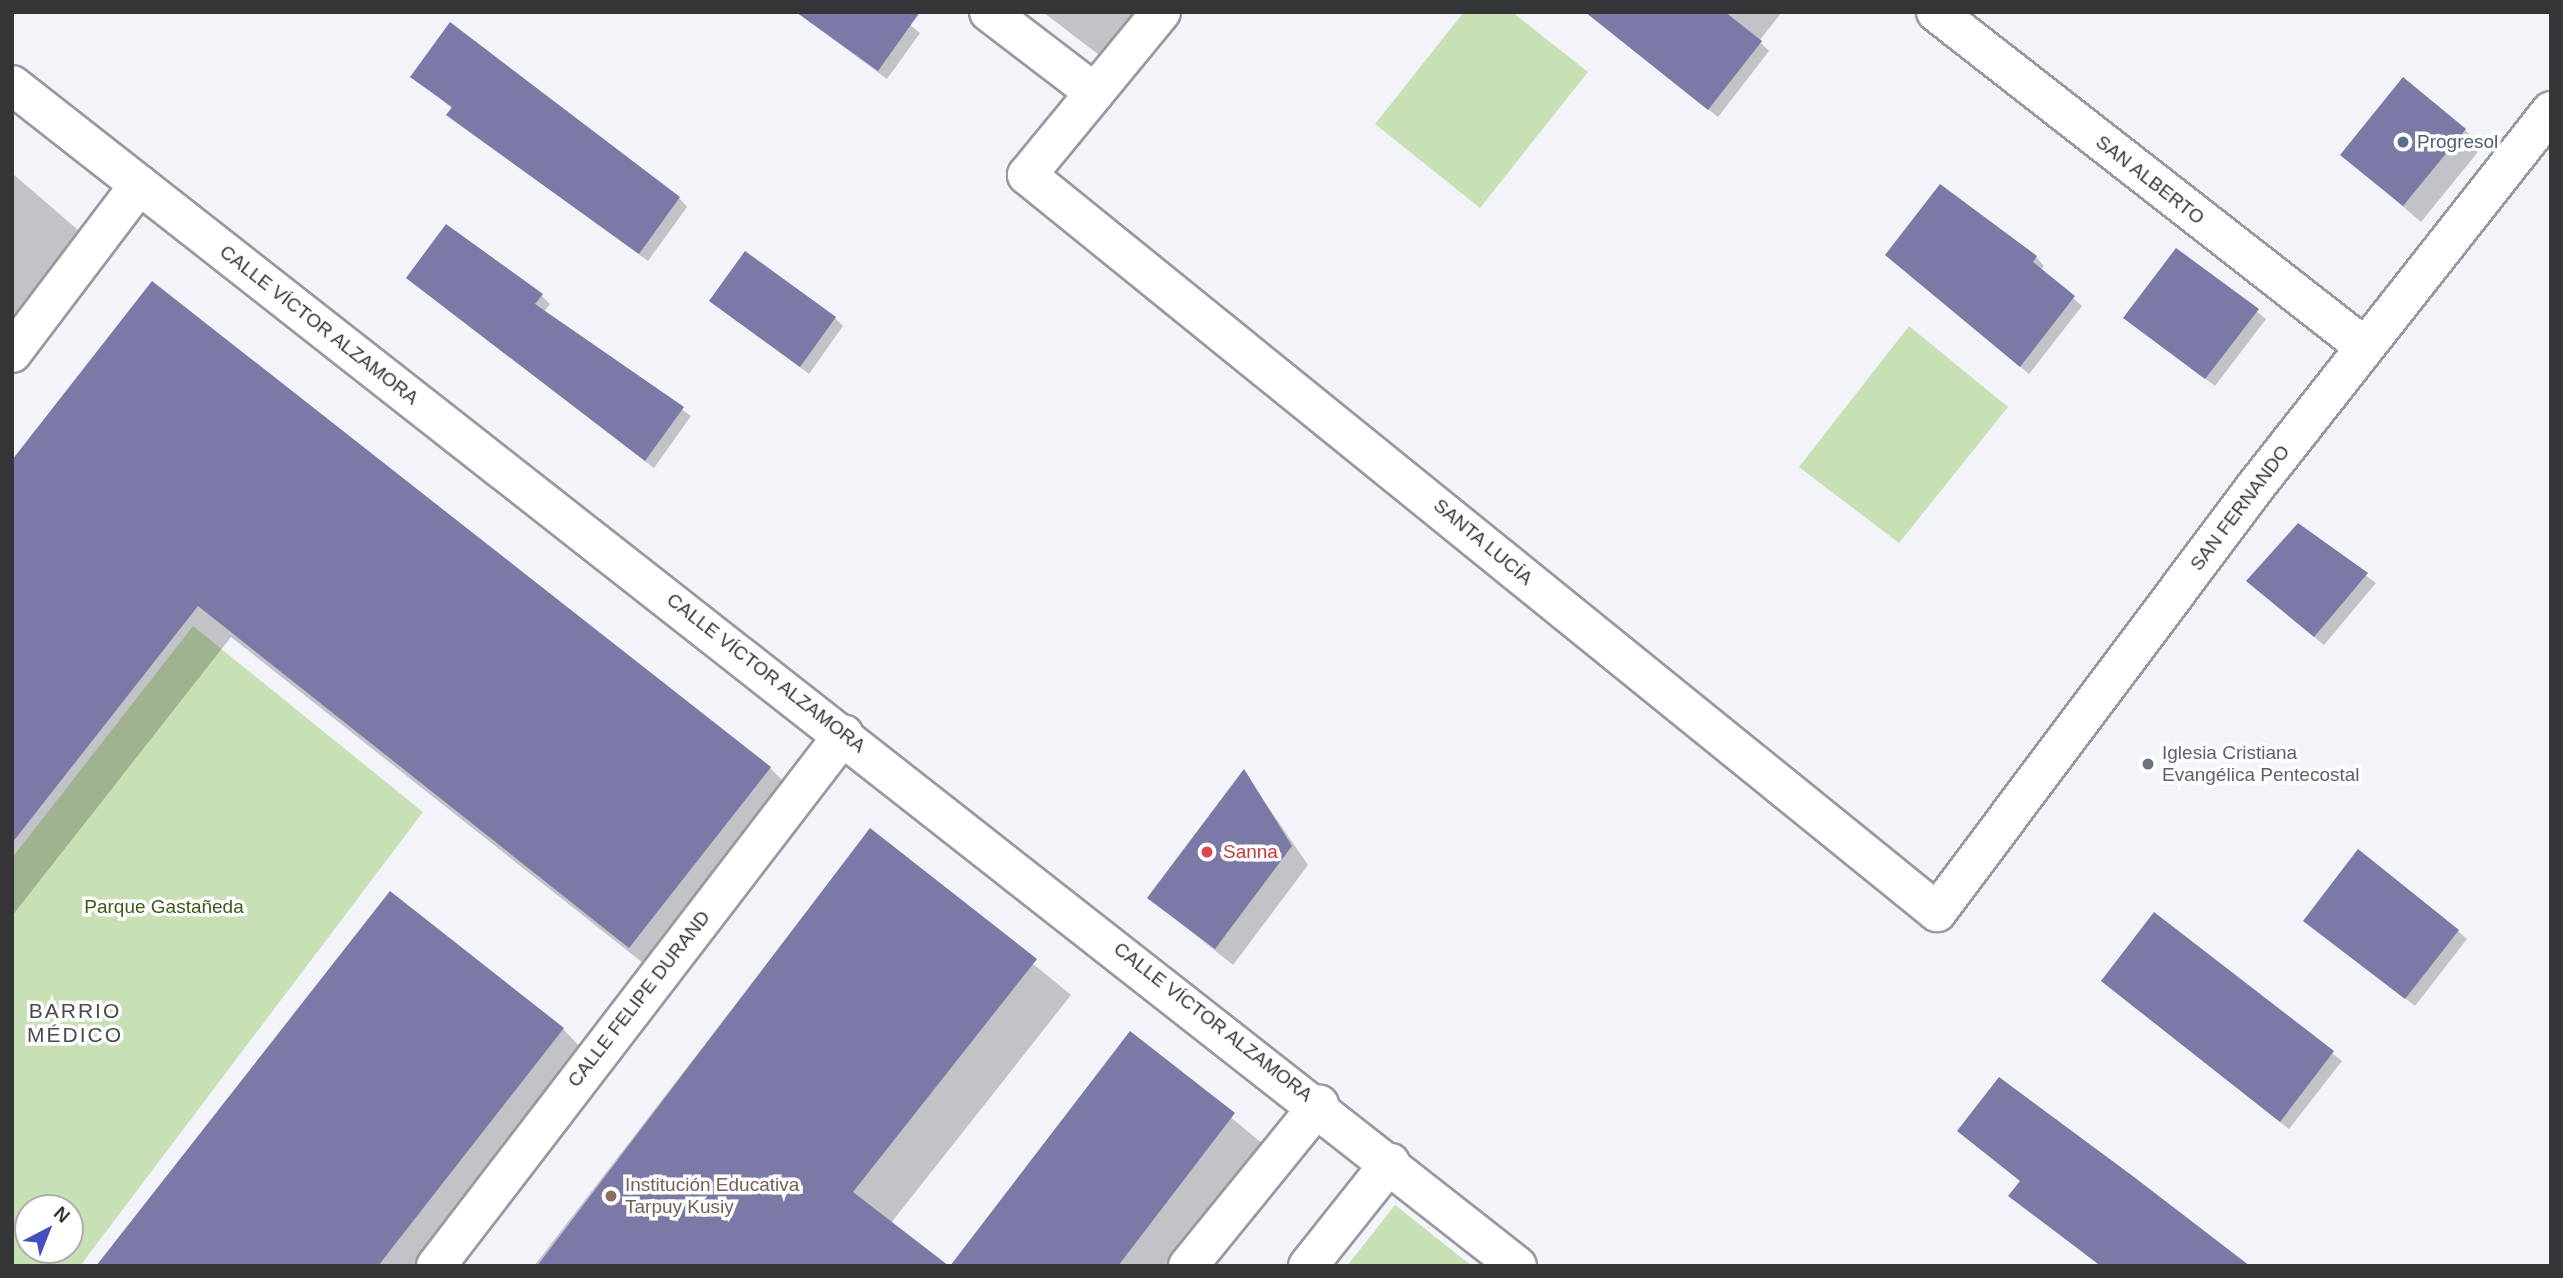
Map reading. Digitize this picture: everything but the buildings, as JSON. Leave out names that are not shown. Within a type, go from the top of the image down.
[{"type":"street","points":[[989,12],[1095,93],[1161,12]]},
{"type":"street","name":"SAN ALBERTO","points":[[1936,12],[2365,347]]},
{"type":"street","name":"CALLE VÍCTOR ALZAMORA","points":[[12,85],[1319,1105],[1517,1266]]},
{"type":"street","name":"SANTA LUCÍA","points":[[1095,93],[1027,175],[1937,912]]},
{"type":"street","name":"SAN FERNANDO","points":[[1937,912],[2365,347],[2551,111]]},
{"type":"street","points":[[12,353],[139,186]]},
{"type":"street","name":"CALLE FELIPE DURAND","points":[[436,1266],[844,734]]},
{"type":"street","points":[[1188,1266],[1319,1105]]},
{"type":"street","points":[[1308,1266],[1390,1163]]},
{"type":"green space","points":[[1464,12],[1512,12],[1588,72],[1480,208],[1375,124]]},
{"type":"green space","points":[[1909,326],[2008,407],[1899,543],[1799,467]]},
{"type":"green space","name":"Parque Gastañeda","points":[[193,626],[423,812],[84,1261],[84,1194],[14,1194],[14,1264],[82,1264],[80,1266],[12,1266],[12,858]]},
{"type":"green space","points":[[1395,1205],[1472,1266],[1347,1266]]},
{"type":"place","name":"Progresol","points":[[2403,142]]},
{"type":"place","name":"Iglesia Cristiana Evangélica Pentecostal","points":[[2148,764]]},
{"type":"place","name":"Sanna","points":[[1207,852]]},
{"type":"place","name":"Institución Educativa Tarpuy Kusiy","points":[[611,1196]]},
{"type":"district","name":"BARRIO MÉDICO","points":[[75,1023]]}]
